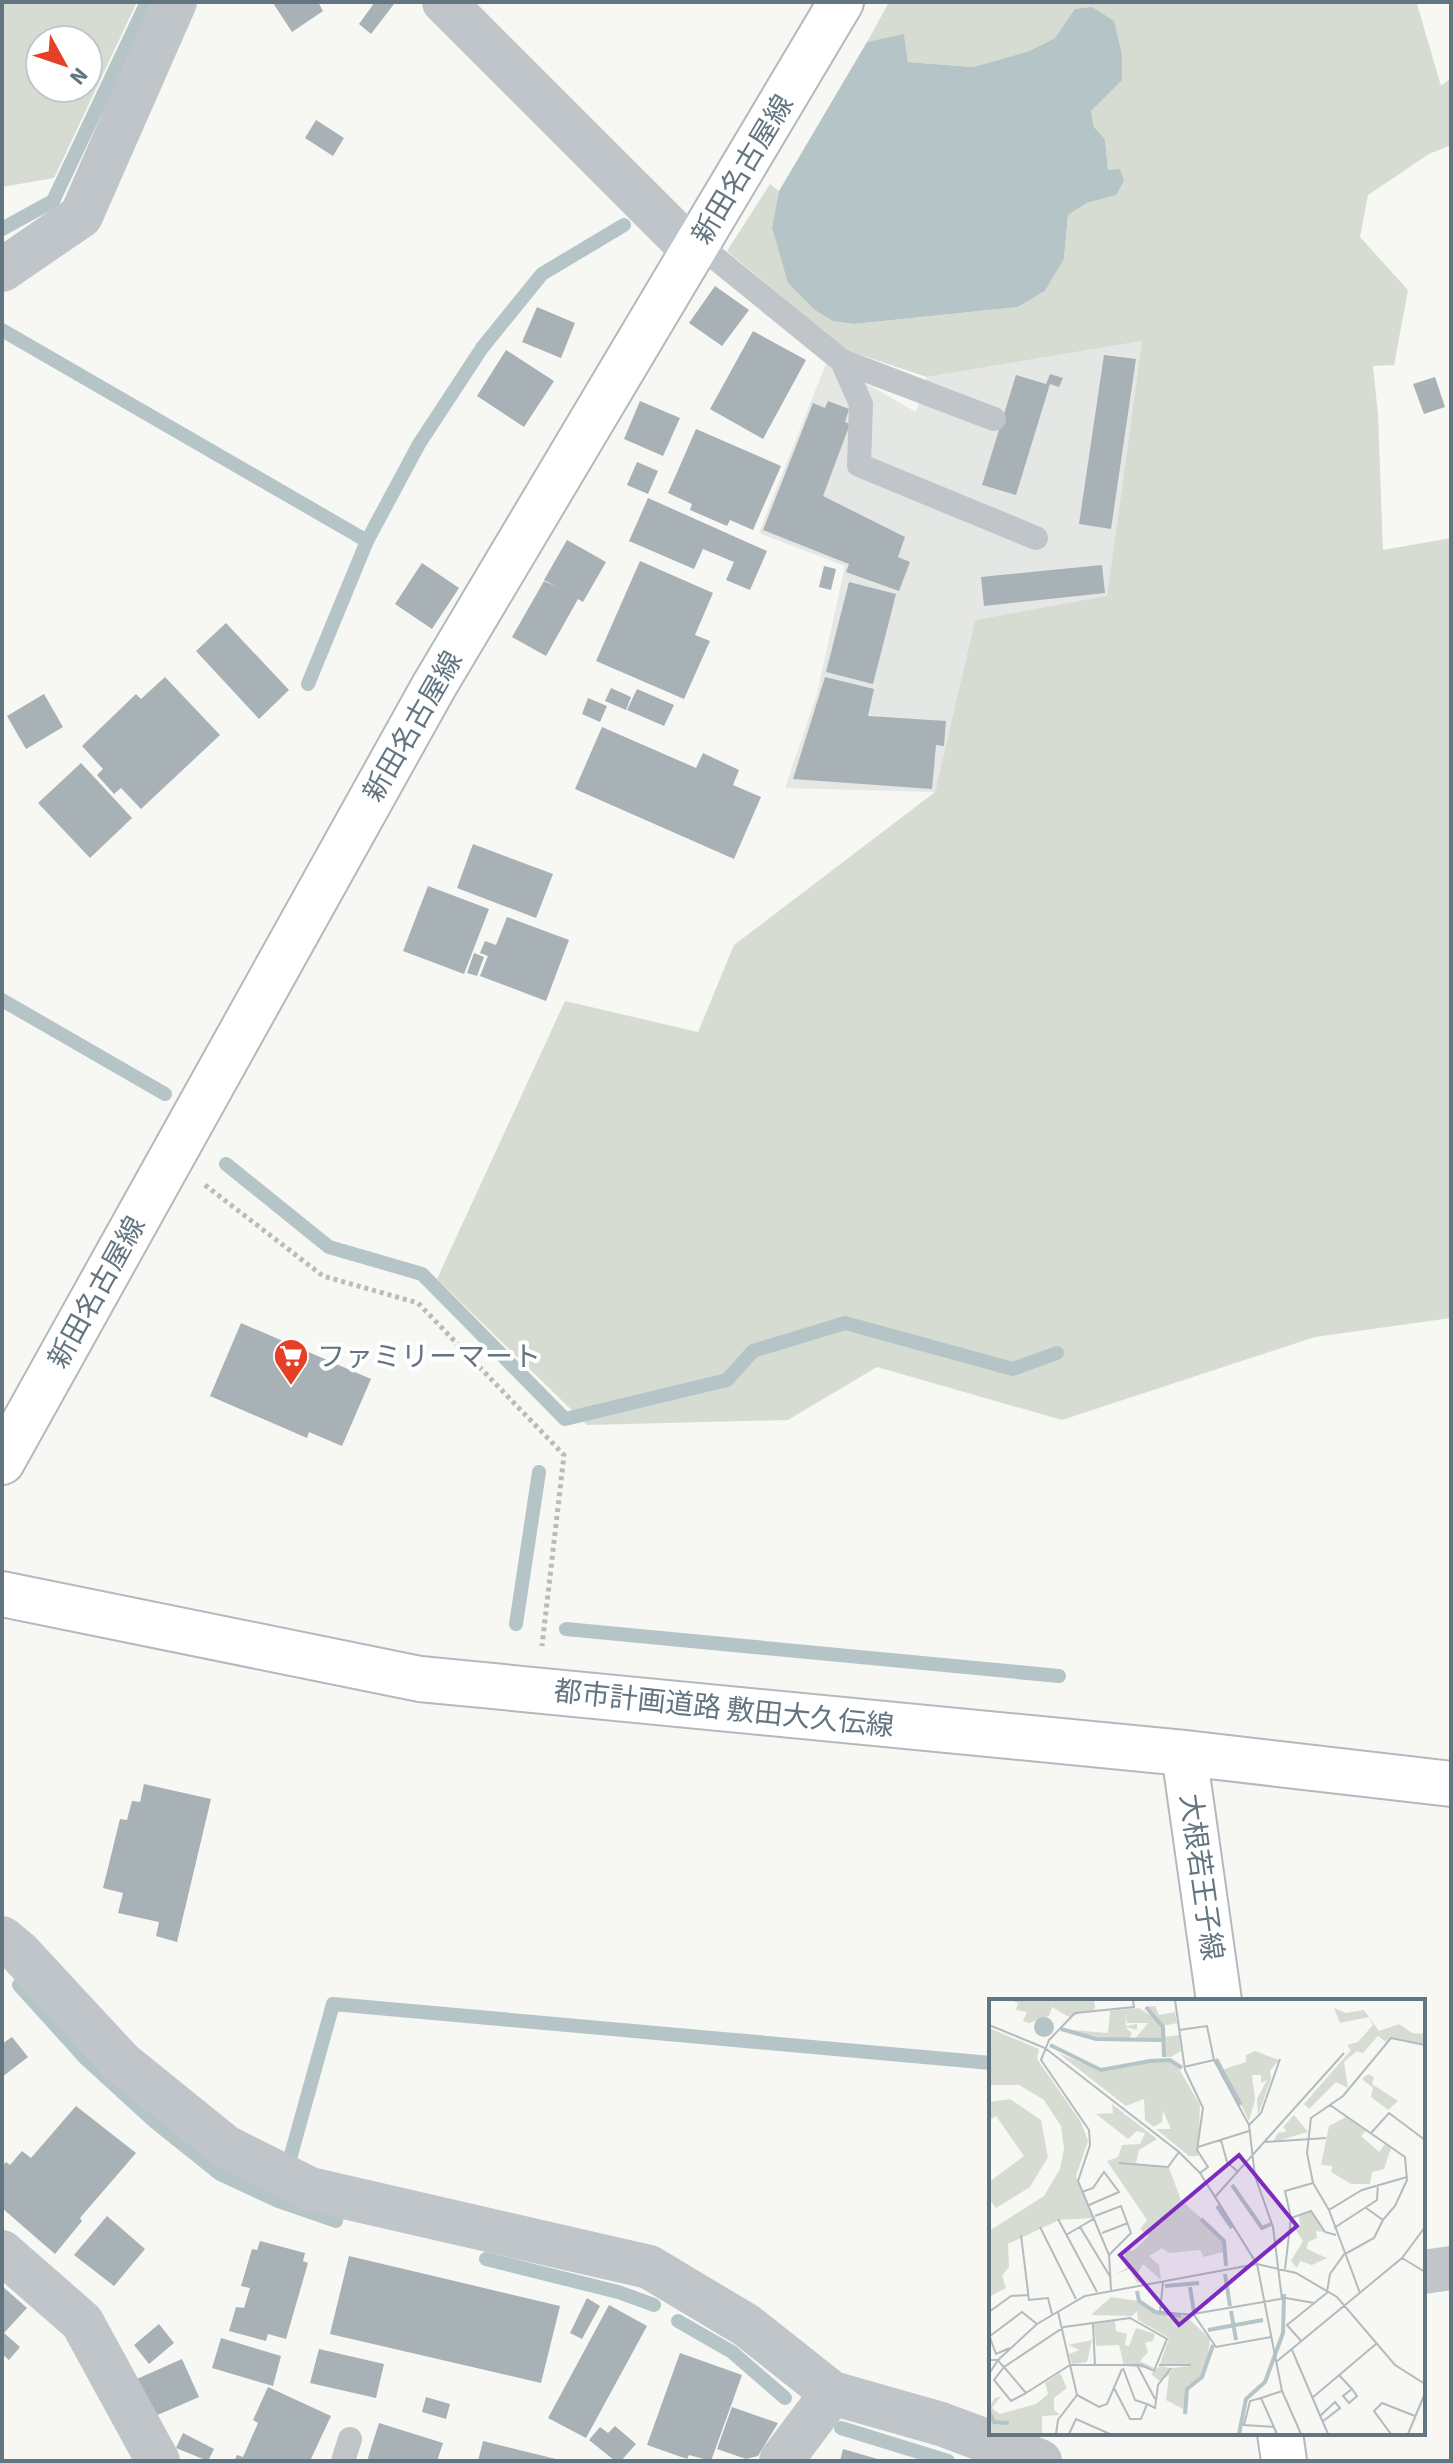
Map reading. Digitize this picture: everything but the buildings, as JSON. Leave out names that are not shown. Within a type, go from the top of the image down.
[{"type":"street","points":[[2,270],[81,216],[175,2]]},
{"type":"street","points":[[444,2],[695,248]]},
{"type":"street","name":"新田名古屋線","points":[[2,1462],[434,686],[841,2]]},
{"type":"street","name":"都市計画道路 敷田大久伝線","points":[[2,1594],[420,1679],[1184,1753],[1451,1784]]},
{"type":"street","name":"大根若王子線","points":[[1184,1753],[1219,1999]]},
{"type":"street","points":[[8,1952],[121,2062],[226,2147],[310,2189],[649,2267],[746,2325],[832,2393],[941,2424],[1040,2461]]},
{"type":"street","points":[[2,2252],[82,2322],[158,2461]]},
{"type":"street","points":[[1425,2272],[1451,2268]]},
{"type":"street","points":[[781,2461],[832,2393]]},
{"type":"street","points":[[1280,2435],[1284,2461]]},
{"type":"lane","points":[[695,248],[842,361],[994,419]]},
{"type":"lane","points":[[842,361],[861,404],[859,465],[1036,538]]},
{"type":"path","points":[[170,1159],[323,1276],[418,1303],[564,1455],[537,1690]]},
{"type":"shaded area","points":[[2,2],[137,2],[104,72],[104,24],[24,24],[24,104],[89,104],[54,178],[2,187]]},
{"type":"shaded area","points":[[889,2],[1411,2],[1417,4],[1441,86],[1451,78],[1451,145],[1429,154],[1368,195],[1360,237],[1408,290],[1394,365],[1373,366],[1383,550],[1451,538],[1451,1318],[1315,1337],[1062,1420],[877,1367],[788,1420],[587,1425],[437,1279],[565,1001],[698,1032],[734,945],[935,792],[975,620],[1107,596],[1142,341],[927,377],[846,350],[727,251],[770,184],[779,191],[772,227],[833,321],[854,324],[1018,307],[1045,291],[1064,259],[1068,215],[1087,203],[1116,195],[1108,170],[1105,139],[1094,127],[1091,110],[1122,79],[1055,38],[1029,51],[973,67],[908,62],[904,35],[867,42]]},
{"type":"shaded area","points":[[1092,7],[1114,21],[1122,55],[1122,80],[1091,111],[1094,127],[1105,139],[1108,170],[1120,169],[1124,181],[1116,195],[1087,203],[1068,215],[1064,259],[1045,291],[1018,307],[854,324],[833,321],[815,310],[788,283],[772,227],[779,191],[867,42],[904,34],[908,62],[973,67],[1029,51],[1055,38],[1075,9]]},
{"type":"shaded area","points":[[1142,341],[1107,597],[975,620],[935,792],[785,788],[817,694],[845,566],[759,533],[827,361],[916,412],[927,377]]},
{"type":"waterway","points":[[2,229],[53,201],[147,2]]},
{"type":"waterway","points":[[308,684],[367,541],[419,444],[482,348],[542,274],[624,225]]},
{"type":"waterway","points":[[2,330],[367,541]]},
{"type":"waterway","points":[[2,1000],[165,1094]]},
{"type":"waterway","points":[[226,1164],[329,1247],[422,1274],[565,1419],[727,1380],[753,1351],[845,1323],[1013,1369],[1057,1353]]},
{"type":"waterway","points":[[516,1624],[539,1472]]},
{"type":"waterway","points":[[566,1629],[1059,1676]]},
{"type":"waterway","points":[[19,1985],[85,2058],[155,2122],[220,2174],[278,2201],[336,2221]]},
{"type":"waterway","points":[[291,2155],[333,2004],[989,2063]]},
{"type":"waterway","points":[[486,2259],[618,2292],[654,2305]]},
{"type":"waterway","points":[[678,2321],[732,2352],[785,2398]]},
{"type":"waterway","points":[[841,2428],[948,2461]]},
{"type":"place","name":"ファミリーマート","points":[[291,1387]]}]
